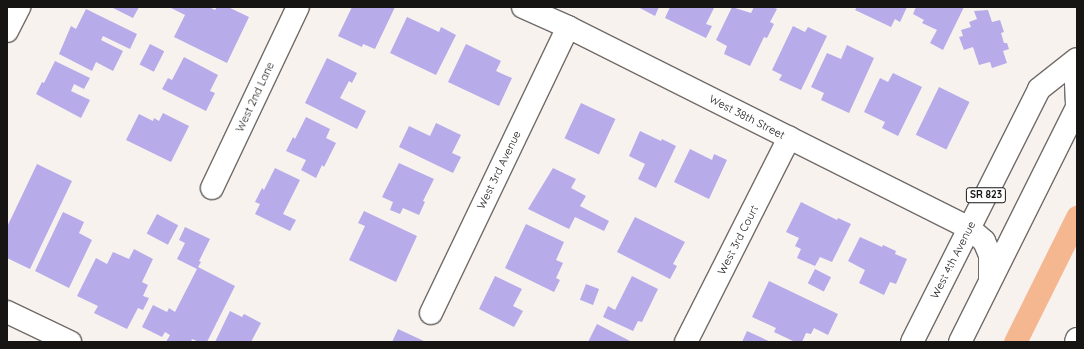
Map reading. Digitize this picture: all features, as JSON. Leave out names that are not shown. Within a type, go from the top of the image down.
[{"type":"street","points":[[7,31],[19,7]]},
{"type":"street","name":"West 2nd Lane","points":[[212,188],[298,7]]},
{"type":"street","name":"West 38th Street","points":[[523,7],[568,27],[969,228],[984,240],[990,255],[990,282]]},
{"type":"street","name":"West 3rd Avenue","points":[[431,313],[568,27]]},
{"type":"street","name":"West 4th Avenue","points":[[960,342],[1077,106],[1076,61]]},
{"type":"street","name":"West 4th Avenue","points":[[912,342],[1039,89],[1076,61]]},
{"type":"street","name":"West 3rd Court","points":[[686,342],[789,138]]},
{"type":"street","points":[[7,312],[70,342]]},
{"type":"building","points":[[111,7],[139,7],[133,18]]},
{"type":"building","points":[[169,7],[209,7],[215,10],[217,7],[228,7],[249,17],[227,63],[174,37],[185,15]]},
{"type":"building","points":[[352,7],[395,7],[375,49],[363,44],[362,47],[338,36]]},
{"type":"building","points":[[638,7],[659,7],[655,16]]},
{"type":"building","points":[[670,7],[714,8],[706,24],[712,26],[706,38],[665,18]]},
{"type":"building","points":[[732,7],[751,13],[754,7],[772,7],[777,9],[770,22],[774,24],[767,38],[764,37],[750,66],[724,54],[727,46],[716,40]]},
{"type":"building","points":[[857,7],[907,7],[900,22],[895,19],[891,27],[855,10]]},
{"type":"building","points":[[916,7],[964,7],[943,50],[930,43],[937,30],[922,23],[924,20],[913,14]]},
{"type":"building","points":[[86,9],[137,34],[130,49],[103,36],[101,40],[123,51],[113,71],[96,62],[92,71],[59,54],[71,26],[76,29]]},
{"type":"building","points":[[988,10],[992,22],[1000,20],[1004,32],[1001,33],[1004,43],[1007,43],[1009,49],[1003,51],[1007,63],[992,68],[990,62],[979,65],[973,47],[964,50],[959,37],[963,36],[961,30],[971,27],[969,22],[977,19],[974,11]]},
{"type":"building","points":[[407,17],[439,32],[441,27],[456,35],[436,75],[390,53]]},
{"type":"building","points":[[793,26],[805,32],[808,27],[827,36],[801,90],[779,80],[782,75],[772,70]]},
{"type":"building","points":[[150,44],[164,51],[154,72],[140,64]]},
{"type":"building","points":[[466,44],[501,61],[496,71],[512,78],[499,106],[448,82]]},
{"type":"building","points":[[847,45],[874,58],[849,113],[821,100],[824,93],[811,87],[827,53],[841,59]]},
{"type":"building","points":[[184,57],[218,75],[210,91],[215,93],[206,111],[162,89],[168,78],[172,80]]},
{"type":"building","points":[[327,58],[357,73],[352,83],[349,81],[340,98],[366,111],[357,129],[305,103]]},
{"type":"building","points":[[55,61],[90,78],[84,89],[74,84],[71,91],[90,100],[81,118],[36,94],[42,82],[44,83]]},
{"type":"building","points":[[893,73],[922,87],[898,136],[882,128],[885,122],[864,112],[880,78],[888,82]]},
{"type":"building","points":[[939,87],[970,102],[946,150],[916,135]]},
{"type":"building","points":[[581,103],[615,119],[599,154],[565,138]]},
{"type":"building","points":[[163,113],[189,126],[171,162],[126,140],[139,114],[153,121],[154,118],[159,121]]},
{"type":"building","points":[[306,117],[330,129],[326,138],[336,143],[324,167],[322,165],[316,178],[301,170],[306,160],[286,151],[293,137],[295,139]]},
{"type":"building","points":[[436,123],[461,135],[452,153],[461,157],[453,173],[399,147],[409,126],[430,136]]},
{"type":"building","points":[[640,131],[676,146],[656,188],[638,179],[645,164],[629,156]]},
{"type":"building","points":[[690,149],[712,160],[714,154],[727,160],[709,199],[674,182]]},
{"type":"building","points":[[399,163],[434,179],[423,201],[425,202],[419,215],[403,208],[400,214],[390,210],[393,202],[382,197]]},
{"type":"building","points":[[37,164],[72,181],[30,269],[7,258],[7,227]]},
{"type":"building","points":[[275,168],[300,180],[283,214],[296,220],[290,231],[255,214],[260,204],[255,202],[262,188],[264,190]]},
{"type":"building","points":[[553,168],[576,179],[571,188],[586,196],[580,206],[609,221],[604,231],[575,217],[569,229],[528,209]]},
{"type":"building","points":[[801,202],[837,220],[838,218],[851,224],[832,262],[820,257],[815,266],[797,258],[801,249],[795,246],[799,238],[786,232]]},
{"type":"building","points":[[364,211],[417,236],[396,282],[349,260],[365,226],[358,223]]},
{"type":"building","points":[[63,212],[84,222],[79,233],[92,240],[69,288],[35,271]]},
{"type":"building","points":[[157,214],[178,225],[168,245],[147,233]]},
{"type":"building","points":[[635,217],[685,242],[673,264],[677,266],[670,279],[617,252]]},
{"type":"building","points":[[526,224],[564,242],[556,260],[563,263],[556,278],[560,280],[554,292],[505,268]]},
{"type":"building","points":[[185,227],[210,239],[199,261],[201,262],[198,267],[235,286],[207,342],[199,342],[192,339],[191,342],[166,342],[170,335],[165,332],[162,337],[142,327],[153,305],[167,312],[169,308],[175,312],[197,269],[177,259],[185,243],[179,240]]},
{"type":"building","points":[[860,237],[882,247],[883,245],[896,251],[895,254],[907,259],[896,284],[890,282],[884,295],[859,283],[865,270],[848,261]]},
{"type":"building","points":[[134,249],[153,259],[142,282],[148,285],[143,296],[149,298],[143,310],[138,308],[127,329],[94,313],[98,306],[77,296],[96,258],[107,264],[113,252],[129,259]]},
{"type":"building","points":[[815,269],[831,277],[824,291],[808,283]]},
{"type":"building","points":[[495,276],[522,289],[513,306],[523,311],[514,327],[479,309]]},
{"type":"building","points":[[632,276],[658,289],[642,322],[638,321],[633,331],[603,317],[608,306],[615,310]]},
{"type":"building","points":[[769,281],[838,314],[828,335],[814,328],[811,334],[806,333],[802,342],[795,342],[774,332],[776,328],[752,317]]},
{"type":"building","points":[[586,284],[599,289],[593,305],[580,300]]},
{"type":"building","points":[[230,311],[242,317],[244,314],[261,323],[251,342],[215,342]]},
{"type":"building","points":[[597,324],[632,342],[588,342]]},
{"type":"building","points":[[398,329],[426,342],[392,342]]},
{"type":"building","points":[[747,331],[771,342],[742,342]]},
{"type":"waterway","points":[[1015,342],[1077,217]]}]
